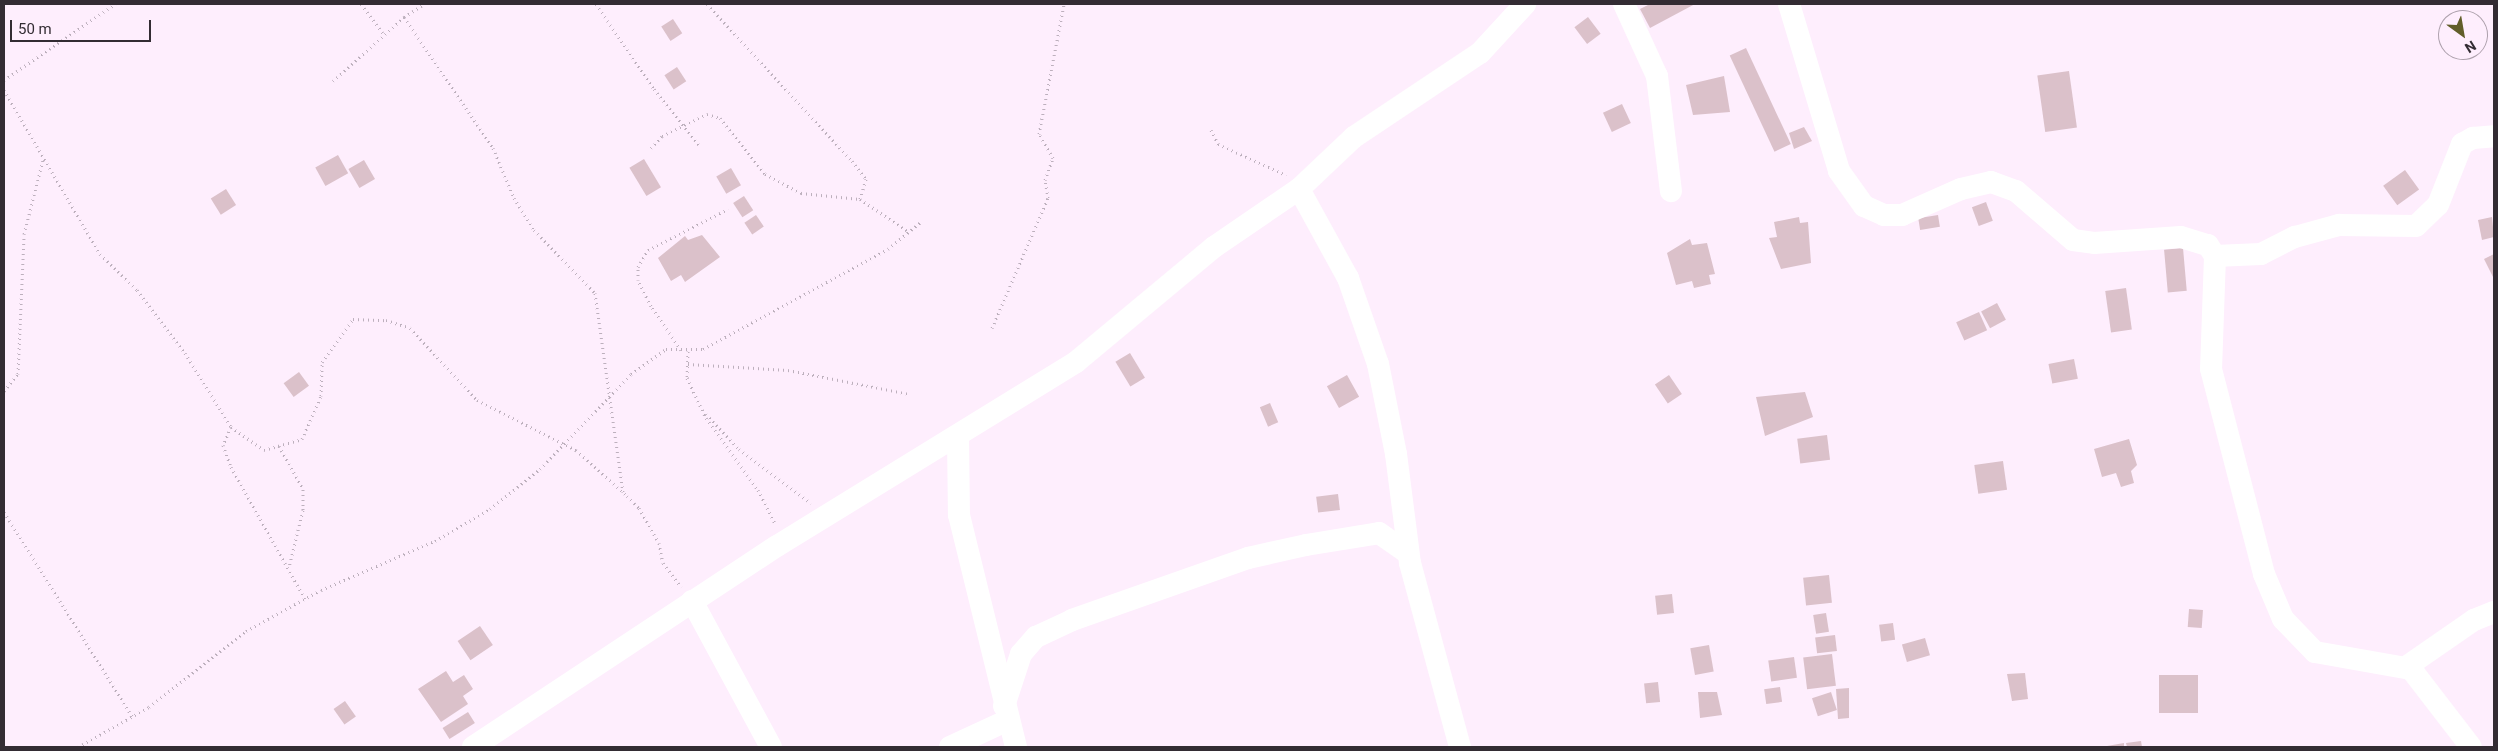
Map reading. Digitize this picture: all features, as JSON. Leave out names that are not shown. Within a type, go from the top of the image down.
[{"type":"street","points":[[473,747],[777,546],[958,438],[1076,362],[1214,247],[1299,190],[1354,136],[1480,53],[1524,4]]},
{"type":"street","points":[[1624,4],[1658,76],[1671,191]]},
{"type":"street","points":[[1789,4],[1839,172],[1864,206],[1884,215],[1902,215],[1961,189],[1991,182],[2016,191],[2073,240],[2198,239],[2215,256],[2211,369],[2271,596],[2294,635],[2315,652],[2406,667],[2430,688],[2471,747]]},
{"type":"street","points":[[2215,256],[2261,254],[2295,237],[2339,225],[2416,226],[2431,217],[2438,205],[2462,144],[2472,138],[2494,136]]},
{"type":"street","points":[[1299,190],[1328,237],[1366,323],[1392,428],[1408,553],[1460,747]]},
{"type":"street","points":[[958,438],[959,515],[1005,713],[1016,747]]},
{"type":"street","points":[[950,747],[1005,713],[1021,654],[1036,638],[1072,620],[1248,558],[1306,545],[1379,533],[1408,553]]},
{"type":"street","points":[[692,601],[771,747]]},
{"type":"street","points":[[2406,667],[2468,624],[2494,612]]},
{"type":"path","points":[[4,80],[115,4]]},
{"type":"path","points":[[361,4],[383,33]]},
{"type":"path","points":[[333,81],[383,33],[424,4]]},
{"type":"path","points":[[596,4],[699,144]]},
{"type":"path","points":[[707,4],[852,161],[866,179],[860,199]]},
{"type":"path","points":[[992,328],[1048,198],[1045,180],[1053,158],[1039,134],[1064,4]]},
{"type":"path","points":[[404,17],[493,148],[534,230],[594,293],[608,401],[623,492]]},
{"type":"path","points":[[4,90],[43,160],[100,254],[137,290],[185,352],[231,427],[264,450],[302,439],[321,396],[322,362],[353,319],[410,328],[476,400],[563,444],[623,492],[639,508],[659,543],[663,563],[692,601]]},
{"type":"path","points":[[651,148],[683,124],[707,114],[720,118],[765,174],[801,194],[860,199],[909,232]]},
{"type":"path","points":[[1211,130],[1218,144],[1290,176],[1299,190]]},
{"type":"path","points":[[4,391],[18,374],[24,234],[43,160]]},
{"type":"path","points":[[681,350],[647,297],[638,267],[648,250],[728,209]]},
{"type":"path","points":[[78,747],[132,716],[196,673],[210,656],[246,631],[305,599],[435,541],[490,509],[540,469],[608,401],[631,374],[666,349],[688,351],[703,349],[888,249],[922,221]]},
{"type":"path","points":[[688,351],[687,378],[702,410],[774,517],[777,546]]},
{"type":"path","points":[[688,364],[788,370],[909,394]]},
{"type":"path","points":[[702,410],[739,449],[795,494],[832,514]]},
{"type":"path","points":[[231,427],[223,445],[231,467],[305,599]]},
{"type":"path","points":[[279,446],[303,489],[303,510],[289,568]]},
{"type":"path","points":[[4,512],[132,716]]},
{"type":"building","points":[[1650,4],[1695,4],[1650,28],[1640,9]]},
{"type":"building","points":[[1588,17],[1601,34],[1587,44],[1574,27]]},
{"type":"building","points":[[673,19],[682,33],[671,41],[661,27]]},
{"type":"building","points":[[1746,48],[1791,144],[1774,152],[1730,56]]},
{"type":"building","points":[[677,67],[686,81],[674,89],[664,75]]},
{"type":"building","points":[[2069,71],[2077,127],[2045,132],[2037,75]]},
{"type":"building","points":[[1724,76],[1730,112],[1693,115],[1686,85]]},
{"type":"building","points":[[1622,104],[1631,123],[1612,132],[1603,113]]},
{"type":"building","points":[[1804,127],[1812,141],[1794,149],[1789,133]]},
{"type":"building","points":[[338,155],[348,173],[325,186],[315,168]]},
{"type":"building","points":[[644,159],[661,187],[646,196],[629,168]]},
{"type":"building","points":[[364,160],[375,179],[359,188],[348,169]]},
{"type":"building","points":[[731,168],[741,185],[726,194],[716,176]]},
{"type":"building","points":[[2405,170],[2419,189],[2397,205],[2383,186]]},
{"type":"building","points":[[226,189],[236,205],[221,215],[211,199]]},
{"type":"building","points":[[744,196],[753,210],[742,217],[733,203]]},
{"type":"building","points":[[1986,202],[1993,221],[1979,226],[1972,207]]},
{"type":"building","points":[[756,215],[764,227],[752,234],[744,223]]},
{"type":"building","points":[[1938,215],[1940,227],[1920,230],[1918,218]]},
{"type":"building","points":[[1799,217],[1800,223],[1808,222],[1811,263],[1781,269],[1769,238],[1777,237],[1774,222]]},
{"type":"building","points":[[2492,217],[2494,237],[2482,240],[2478,220]]},
{"type":"building","points":[[702,235],[720,257],[685,282],[681,275],[671,281],[658,258],[685,236],[688,240]]},
{"type":"building","points":[[1690,239],[1692,245],[1707,243],[1715,274],[1709,275],[1711,284],[1694,288],[1692,281],[1676,285],[1667,253]]},
{"type":"building","points":[[2183,248],[2187,291],[2168,292],[2164,250]]},
{"type":"building","points":[[2494,254],[2494,279],[2484,259]]},
{"type":"building","points":[[2126,288],[2132,330],[2111,333],[2105,291]]},
{"type":"building","points":[[1997,303],[2006,320],[1990,328],[1981,311]]},
{"type":"building","points":[[1979,312],[1987,330],[1964,340],[1956,322]]},
{"type":"building","points":[[1130,353],[1145,378],[1130,387],[1115,362]]},
{"type":"building","points":[[2074,359],[2078,379],[2052,384],[2048,364]]},
{"type":"building","points":[[299,372],[309,386],[294,397],[284,383]]},
{"type":"building","points":[[1347,375],[1359,397],[1339,408],[1327,386]]},
{"type":"building","points":[[1669,375],[1682,394],[1668,404],[1655,385]]},
{"type":"building","points":[[1805,392],[1813,417],[1765,436],[1756,397]]},
{"type":"building","points":[[1270,403],[1278,422],[1268,427],[1260,407]]},
{"type":"building","points":[[1827,435],[1830,460],[1800,463],[1797,439]]},
{"type":"building","points":[[2129,439],[2137,465],[2131,471],[2134,483],[2121,487],[2116,473],[2102,477],[2094,449]]},
{"type":"building","points":[[2003,461],[2007,490],[1978,494],[1974,465]]},
{"type":"building","points":[[1338,494],[1340,510],[1318,513],[1316,497]]},
{"type":"building","points":[[1829,575],[1832,603],[1806,606],[1803,578]]},
{"type":"building","points":[[1672,594],[1674,613],[1657,615],[1655,596]]},
{"type":"building","points":[[2189,609],[2203,610],[2202,628],[2188,627]]},
{"type":"building","points":[[1826,613],[1829,632],[1816,634],[1813,615]]},
{"type":"building","points":[[1893,623],[1895,640],[1881,642],[1879,625]]},
{"type":"building","points":[[480,626],[493,645],[470,660],[458,641]]},
{"type":"building","points":[[1835,635],[1837,651],[1817,653],[1815,637]]},
{"type":"building","points":[[1925,638],[1930,655],[1907,662],[1902,645]]},
{"type":"building","points":[[1709,645],[1714,672],[1695,675],[1690,648]]},
{"type":"building","points":[[1832,654],[1836,686],[1807,689],[1803,658]]},
{"type":"building","points":[[1794,657],[1797,678],[1771,681],[1768,661]]},
{"type":"building","points":[[446,671],[453,682],[464,675],[473,689],[463,696],[468,704],[441,722],[418,689]]},
{"type":"building","points":[[2025,673],[2028,699],[2012,701],[2007,674]]},
{"type":"building","points":[[2159,675],[2198,675],[2198,713],[2159,713]]},
{"type":"building","points":[[1658,682],[1660,702],[1646,703],[1644,683]]},
{"type":"building","points":[[1780,687],[1782,702],[1766,704],[1764,689]]},
{"type":"building","points":[[1849,688],[1849,718],[1838,719],[1836,689]]},
{"type":"building","points":[[1698,692],[1717,692],[1722,715],[1700,718]]},
{"type":"building","points":[[1831,692],[1837,710],[1818,716],[1812,698]]},
{"type":"building","points":[[345,701],[356,717],[344,725],[334,709]]},
{"type":"building","points":[[468,712],[475,723],[449,739],[443,728]]},
{"type":"building","points":[[2141,741],[2142,747],[2127,747],[2126,743]]},
{"type":"building","points":[[2124,743],[2124,747],[2107,747],[2107,746]]}]
